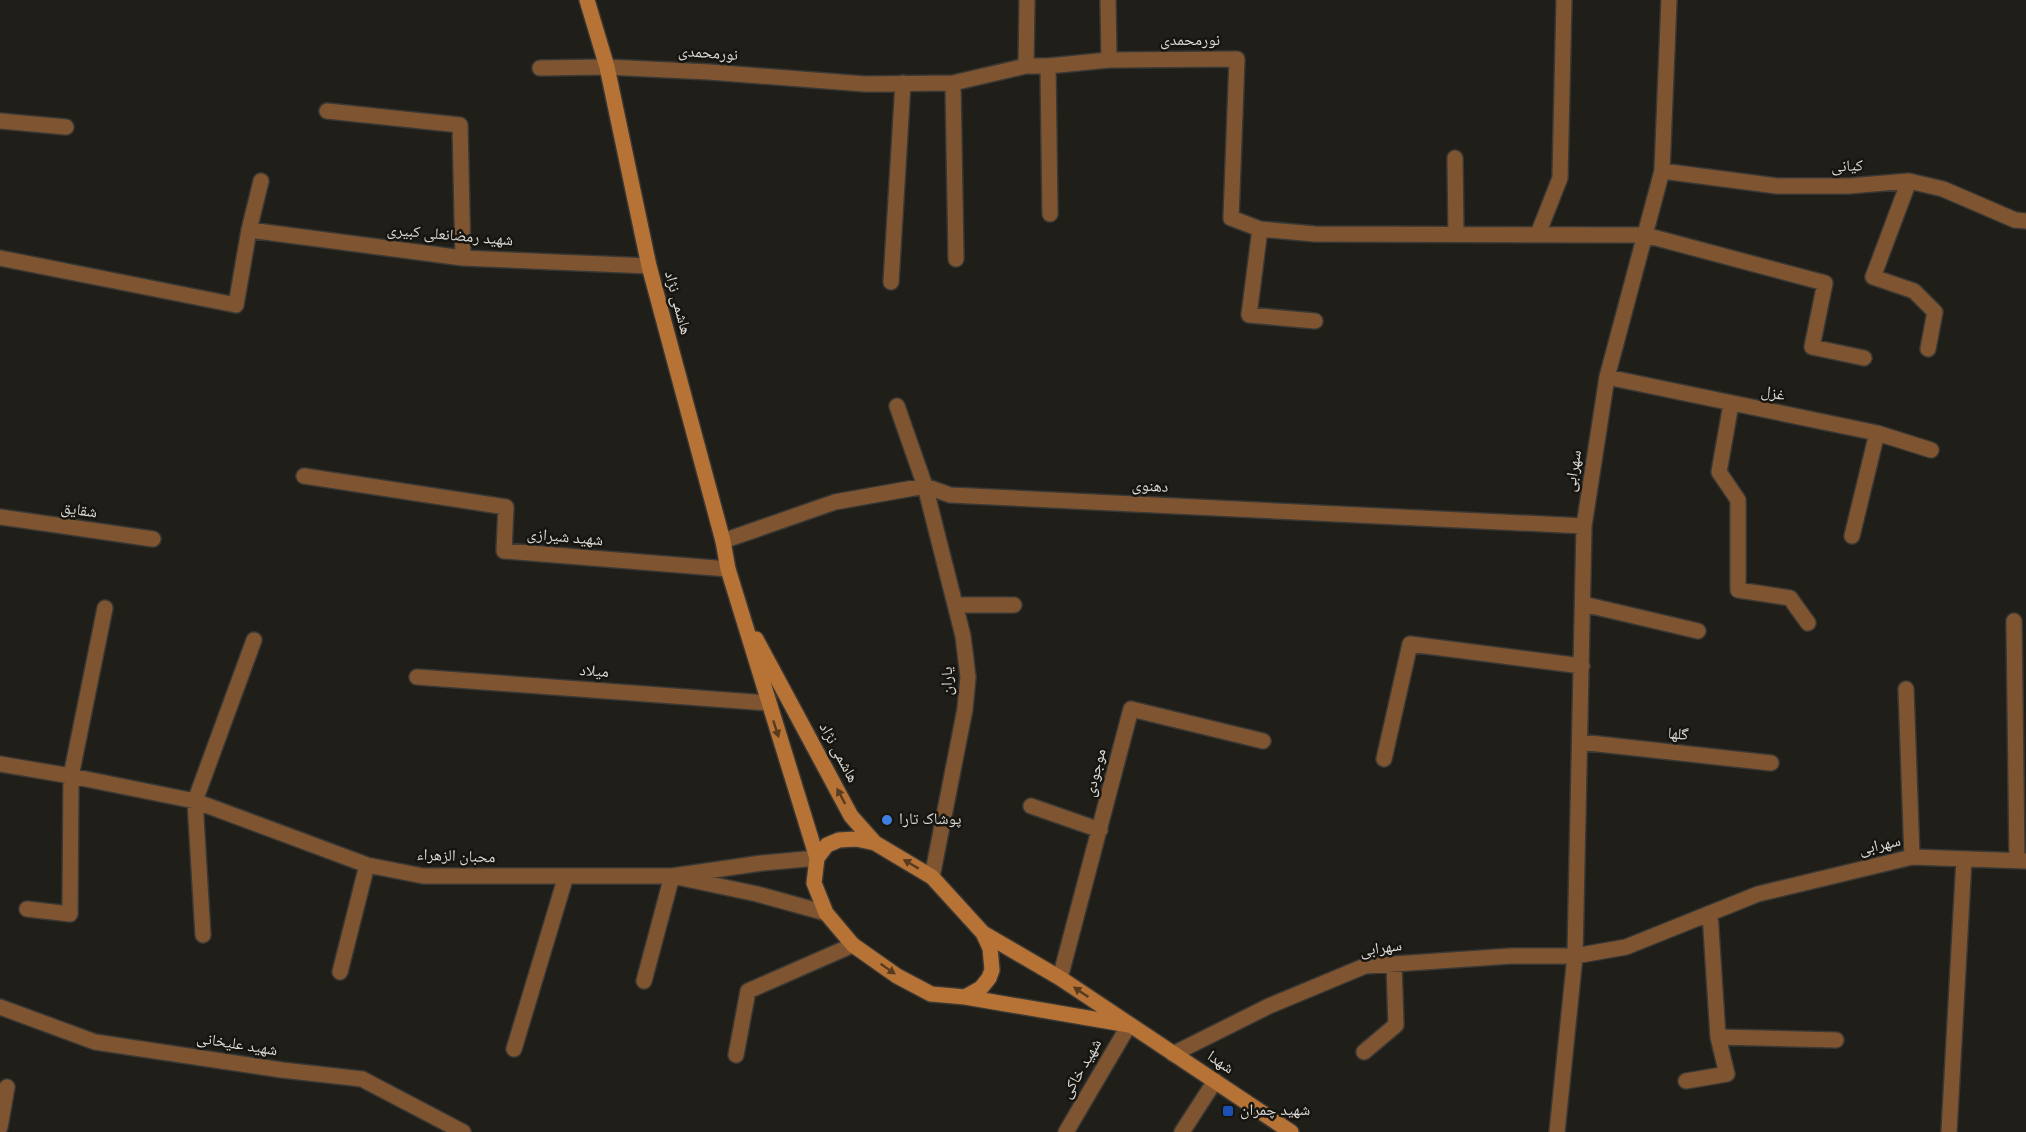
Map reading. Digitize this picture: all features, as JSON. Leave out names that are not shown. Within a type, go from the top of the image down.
[{"type":"main road","name":"هاشمی نژاد","points":[[587,0],[606,67],[649,266],[723,541],[728,569],[817,858],[814,882],[826,913],[853,945]]},
{"type":"main road","name":"هاشمی نژاد","points":[[741,612],[851,816],[875,843]]},
{"type":"main road","points":[[817,858],[827,845],[839,840],[856,839],[875,843],[932,877],[982,933],[990,948],[992,970],[989,978],[981,987],[965,997]]},
{"type":"main road","name":"شهدا","points":[[982,933],[1060,978],[1291,1132]]},
{"type":"main road","name":"شهدا","points":[[853,945],[897,976],[931,994],[965,997],[1129,1024]]},
{"type":"street","points":[[1026,66],[1027,0]]},
{"type":"street","points":[[1108,0],[1109,60]]},
{"type":"street","points":[[1538,234],[1560,178],[1564,0]]},
{"type":"street","name":"سهرابی","points":[[1557,1132],[1575,956],[1584,526],[1607,377],[1662,171],[1669,0]]},
{"type":"street","name":"نورمحمدی","points":[[540,68],[606,67],[709,72],[865,84],[953,83],[1026,66],[1109,60],[1237,59],[1231,218],[1260,229],[1315,234],[1645,235],[1825,283],[1812,347],[1864,358]]},
{"type":"street","points":[[1048,66],[1050,214]]},
{"type":"street","points":[[891,282],[903,83]]},
{"type":"street","points":[[953,83],[956,259]]},
{"type":"street","points":[[327,111],[460,125],[463,258]]},
{"type":"street","points":[[0,121],[66,126]]},
{"type":"street","points":[[1455,158],[1456,234]]},
{"type":"street","name":"کیانی","points":[[1662,171],[1777,186],[1849,186],[1909,182],[1943,189],[2015,220],[2026,221]]},
{"type":"street","points":[[0,258],[236,305],[249,230],[261,181]]},
{"type":"street","points":[[1909,182],[1873,277],[1914,291],[1935,312],[1928,349]]},
{"type":"street","points":[[1260,229],[1249,315],[1314,321]]},
{"type":"street","name":"شهید رمضانعلی کبیری","points":[[249,230],[463,258],[649,266]]},
{"type":"street","name":"غزل","points":[[1607,377],[1877,434],[1931,450]]},
{"type":"street","points":[[1731,404],[1719,472],[1738,500],[1738,590],[1790,598],[1808,623]]},
{"type":"street","name":"یاران","points":[[897,406],[926,486],[963,636],[968,678],[965,709],[932,877]]},
{"type":"street","points":[[1852,536],[1877,434]]},
{"type":"street","name":"شهید شیرازی","points":[[304,476],[506,507],[504,551],[728,569]]},
{"type":"street","name":"دهنوی","points":[[723,541],[835,502],[926,486],[950,495],[1584,526]]},
{"type":"street","name":"شقایق","points":[[0,518],[153,539]]},
{"type":"street","points":[[1583,604],[1698,631]]},
{"type":"street","points":[[956,605],[1014,605]]},
{"type":"street","points":[[27,909],[70,914],[71,776],[105,608]]},
{"type":"street","points":[[2014,621],[2021,860]]},
{"type":"street","points":[[203,935],[195,801],[254,640]]},
{"type":"street","points":[[1384,759],[1410,644],[1582,666]]},
{"type":"street","name":"میلاد","points":[[417,677],[768,703]]},
{"type":"street","points":[[1906,689],[1912,857]]},
{"type":"street","name":"موجودی","points":[[1060,978],[1131,709],[1263,741]]},
{"type":"street","name":"گلها","points":[[1580,742],[1771,763]]},
{"type":"street","name":"محبان الزهراء","points":[[0,764],[195,801],[367,865],[423,876],[672,876],[762,863],[817,858]]},
{"type":"street","points":[[1031,806],[1100,830]]},
{"type":"street","name":"سهرابی","points":[[1173,1054],[1269,1006],[1365,966],[1511,956],[1575,956],[1626,946],[1758,894],[1912,857],[2021,860]]},
{"type":"street","points":[[1948,1132],[1964,859]]},
{"type":"street","points":[[340,972],[367,865]]},
{"type":"street","points":[[514,1049],[566,876]]},
{"type":"street","points":[[644,981],[672,876],[757,894],[826,913]]},
{"type":"street","points":[[1686,1082],[1727,1074],[1718,1037],[1710,913]]},
{"type":"street","points":[[736,1055],[748,991],[853,945]]},
{"type":"street","points":[[1364,1052],[1396,1025],[1394,964]]},
{"type":"street","name":"شهید علیخانی","points":[[0,1007],[95,1042],[362,1080],[463,1132]]},
{"type":"street","name":"شهید خاکی","points":[[1066,1132],[1129,1024]]},
{"type":"street","points":[[1718,1037],[1836,1040]]},
{"type":"street","points":[[1182,1132],[1215,1081]]},
{"type":"street","points":[[0,1127],[7,1087]]},
{"type":"place","name":"پوشاک تارا","points":[[887,820]]},
{"type":"place","name":"شهید چمران","points":[[1228,1111]]}]
